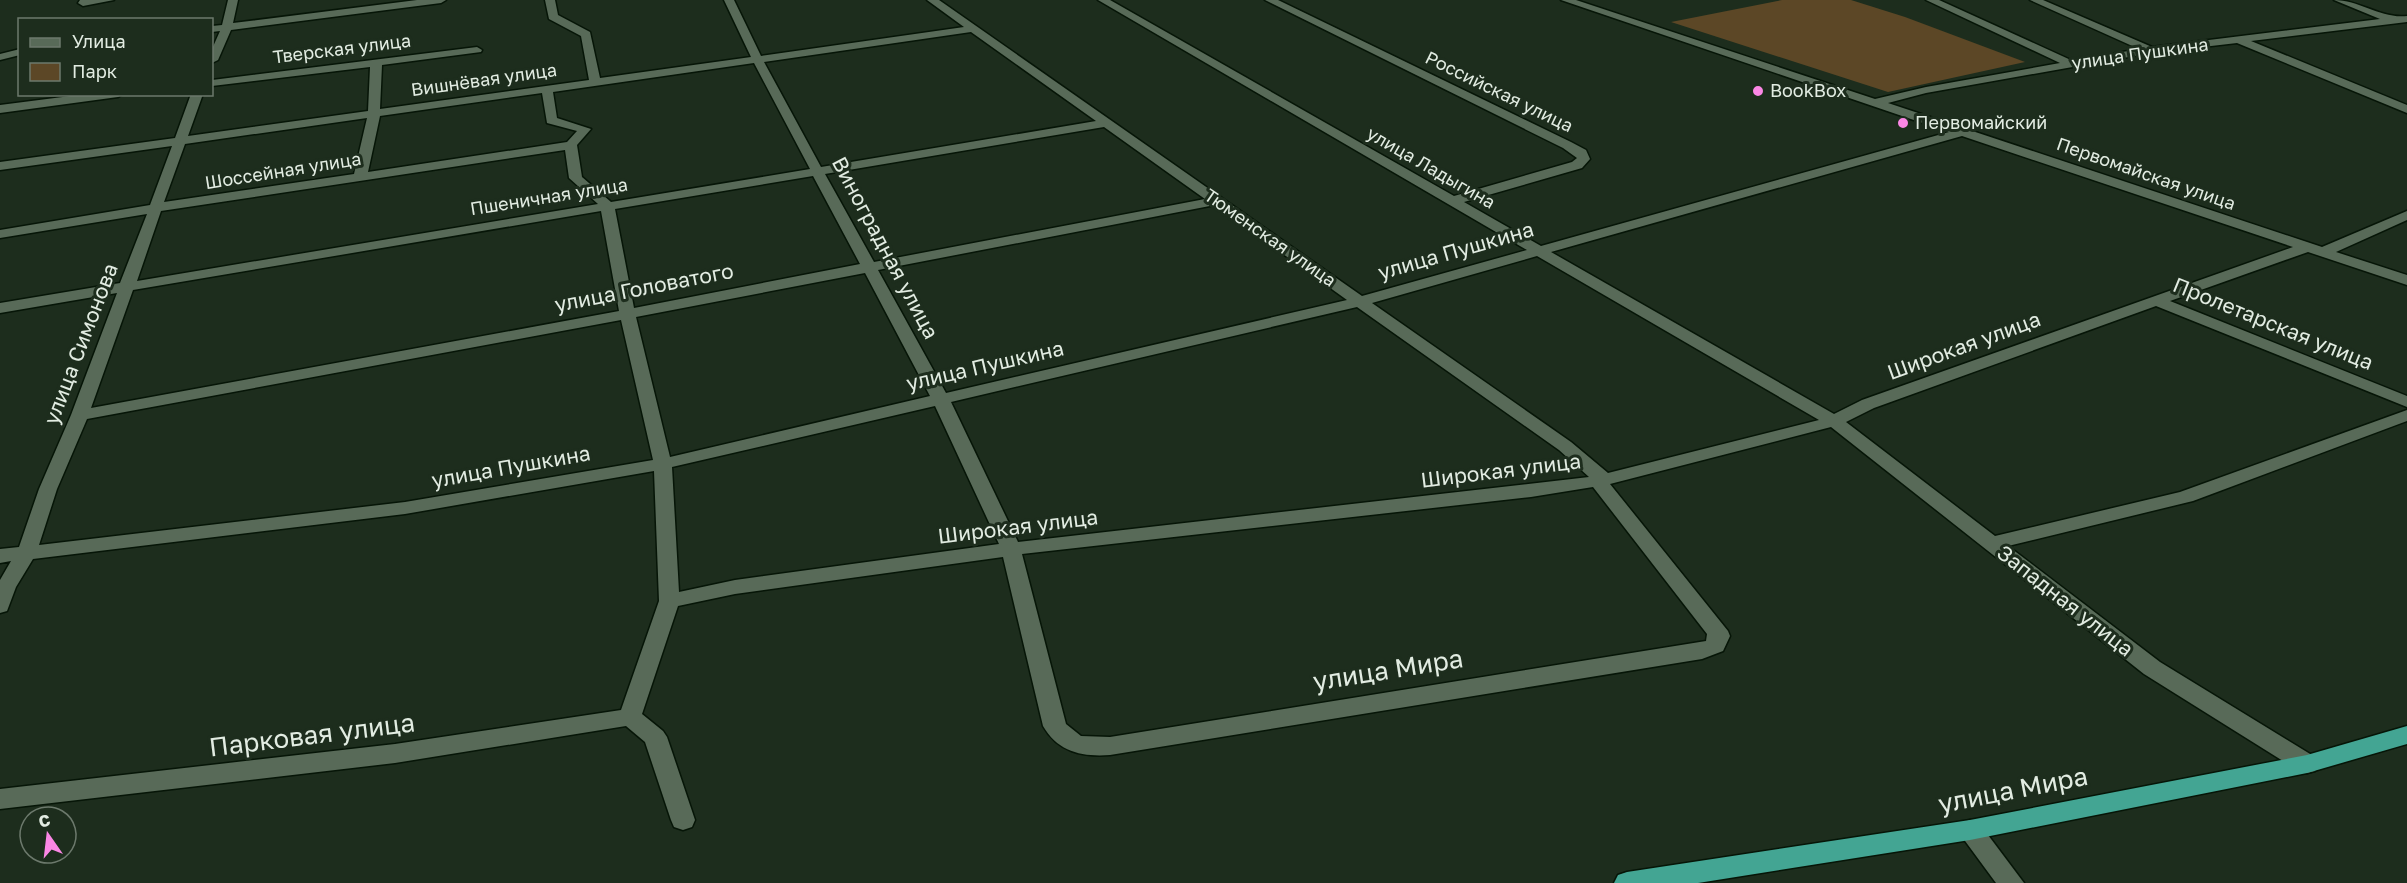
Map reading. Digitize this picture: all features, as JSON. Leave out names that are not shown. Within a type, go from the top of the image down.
[{"type":"highway","name":"улица Мира","points":[[1626,883],[1970,830],[2307,764],[2407,735]]},
{"type":"street","points":[[85,0],[83,3],[109,0]]},
{"type":"street","points":[[213,58],[227,27],[233,0]]},
{"type":"street","points":[[213,29],[441,0]]},
{"type":"street","points":[[550,0],[553,17],[586,34],[595,83]]},
{"type":"street","name":"Виноградная улица","points":[[729,0],[758,61],[941,400],[1011,549],[1055,726]]},
{"type":"street","name":"Тюменская улица","points":[[932,0],[1565,446],[1601,480],[1713,626]]},
{"type":"street","points":[[1106,2],[1125,0]]},
{"type":"street","name":"Российская улица","points":[[1270,0],[1567,145],[1581,153],[1584,159],[1577,165],[1452,201]]},
{"type":"street","name":"Первомайская улица","points":[[1566,0],[2407,280]]},
{"type":"street","points":[[1931,0],[2071,64]]},
{"type":"street","points":[[2036,1],[2053,0]]},
{"type":"street","points":[[2339,0],[2394,21]]},
{"type":"street","points":[[2036,1],[2151,50]]},
{"type":"street","name":"улица Ладыгина","points":[[1106,2],[1834,421]]},
{"type":"street","name":"улица Пушкина","points":[[1874,103],[1926,90],[2151,50],[2407,19]]},
{"type":"street","name":"Вишнёвая улица","points":[[0,165],[182,138],[758,61],[973,29]]},
{"type":"street","points":[[2239,40],[2407,109]]},
{"type":"street","name":"Тверская улица","points":[[213,83],[477,50]]},
{"type":"street","points":[[0,57],[18,52]]},
{"type":"street","points":[[360,177],[374,114],[376,64]]},
{"type":"street","points":[[547,90],[550,120],[585,129],[571,146],[576,178],[608,206],[627,314],[663,464],[669,601],[630,717],[655,737],[683,820]]},
{"type":"street","points":[[2376,96],[2407,94]]},
{"type":"street","points":[[0,109],[102,96]]},
{"type":"street","name":"улица Симонова","points":[[0,606],[6,587],[27,552],[48,489],[80,416],[195,96]]},
{"type":"street","name":"Пшеничная улица","points":[[0,308],[1105,123]]},
{"type":"street","name":"улица Пушкина","points":[[0,556],[405,508],[663,464],[1361,301],[1962,132]]},
{"type":"street","name":"Шоссейная улица","points":[[0,234],[155,208],[571,146]]},
{"type":"street","name":"улица Головатого","points":[[80,416],[272,383],[869,265],[1216,201]]},
{"type":"street","name":"Широкая улица","points":[[669,601],[735,587],[1011,549],[1532,491],[1601,480],[1834,421],[1868,404],[2156,301],[2315,250],[2407,215]]},
{"type":"street","name":"Пролетарская улица","points":[[2156,301],[2407,402]]},
{"type":"street","points":[[1990,544],[2186,497],[2407,415]]},
{"type":"street","name":"Западная улица","points":[[1834,421],[2152,668],[2307,764]]},
{"type":"street","name":"улица Мира","points":[[1055,726],[1064,738],[1079,746],[1091,748],[1110,746],[1702,651],[1710,649],[1718,642],[1717,631],[1713,626]]},
{"type":"street","name":"Парковая улица","points":[[0,799],[313,765],[534,735],[630,717]]},
{"type":"street","points":[[1970,830],[2011,883]]},
{"type":"green space","points":[[1782,0],[1851,0],[1905,17],[2025,62],[1888,92],[1671,22]]},
{"type":"place","name":"BookBox","points":[[1758,91]]},
{"type":"place","name":"Первомайский","points":[[1903,123]]}]
